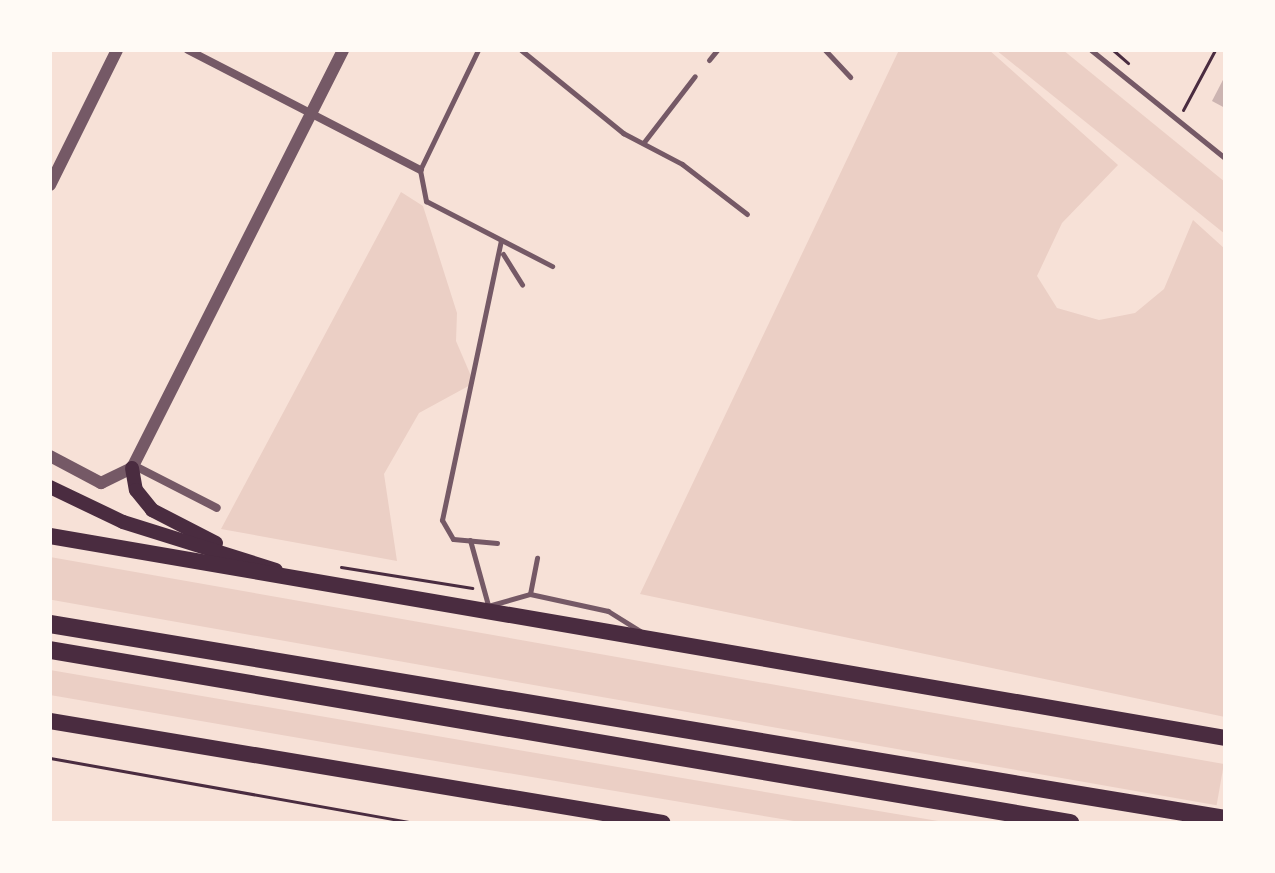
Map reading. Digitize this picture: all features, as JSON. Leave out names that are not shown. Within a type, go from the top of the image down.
[{"type":"highway","points":[[50,536],[329,588],[480,608],[656,645],[1225,738]]},
{"type":"highway","points":[[50,624],[1225,819]]},
{"type":"highway","points":[[50,650],[1070,823]]},
{"type":"highway","points":[[50,721],[663,823]]},
{"type":"main road","points":[[132,467],[136,490],[152,510],[255,563]]},
{"type":"main road","points":[[50,487],[123,522],[329,588]]},
{"type":"street","points":[[50,185],[117,50]]},
{"type":"street","points":[[188,50],[420,170]]},
{"type":"street","points":[[50,456],[101,483],[132,467],[343,50]]},
{"type":"street","points":[[132,467],[217,508]]},
{"type":"lane","points":[[478,50],[420,170],[426,201],[552,266]]},
{"type":"lane","points":[[521,50],[747,214]]},
{"type":"lane","points":[[709,60],[717,50]]},
{"type":"lane","points":[[825,50],[850,77]]},
{"type":"lane","points":[[1091,50],[1225,157]]},
{"type":"lane","points":[[644,142],[695,76]]},
{"type":"lane","points":[[497,543],[453,539],[442,520],[503,254],[501,240]]},
{"type":"lane","points":[[503,254],[522,285]]},
{"type":"lane","points":[[470,540],[480,608],[530,594],[608,611],[656,645]]},
{"type":"lane","points":[[530,594],[537,558]]},
{"type":"lane","points":[[599,813],[629,823]]},
{"type":"path","points":[[1184,110],[1215,50]]},
{"type":"path","points":[[327,566],[478,589]]},
{"type":"path","points":[[50,758],[414,823]]},
{"type":"shaded area","points":[[899,50],[989,50],[1118,165],[1062,223],[1037,276],[1057,308],[1099,320],[1135,313],[1164,289],[1193,220],[1225,249],[1225,717],[640,594]]},
{"type":"shaded area","points":[[996,50],[1063,50],[1225,182],[1225,234]]},
{"type":"shaded area","points":[[401,192],[423,206],[457,313],[456,341],[474,383],[419,413],[384,474],[397,561],[221,529]]},
{"type":"shaded area","points":[[50,557],[1224,764],[1217,805],[50,600]]},
{"type":"shaded area","points":[[50,670],[950,823],[806,823],[340,745],[50,695]]},
{"type":"building","points":[[1225,76],[1225,108],[1212,101]]}]
